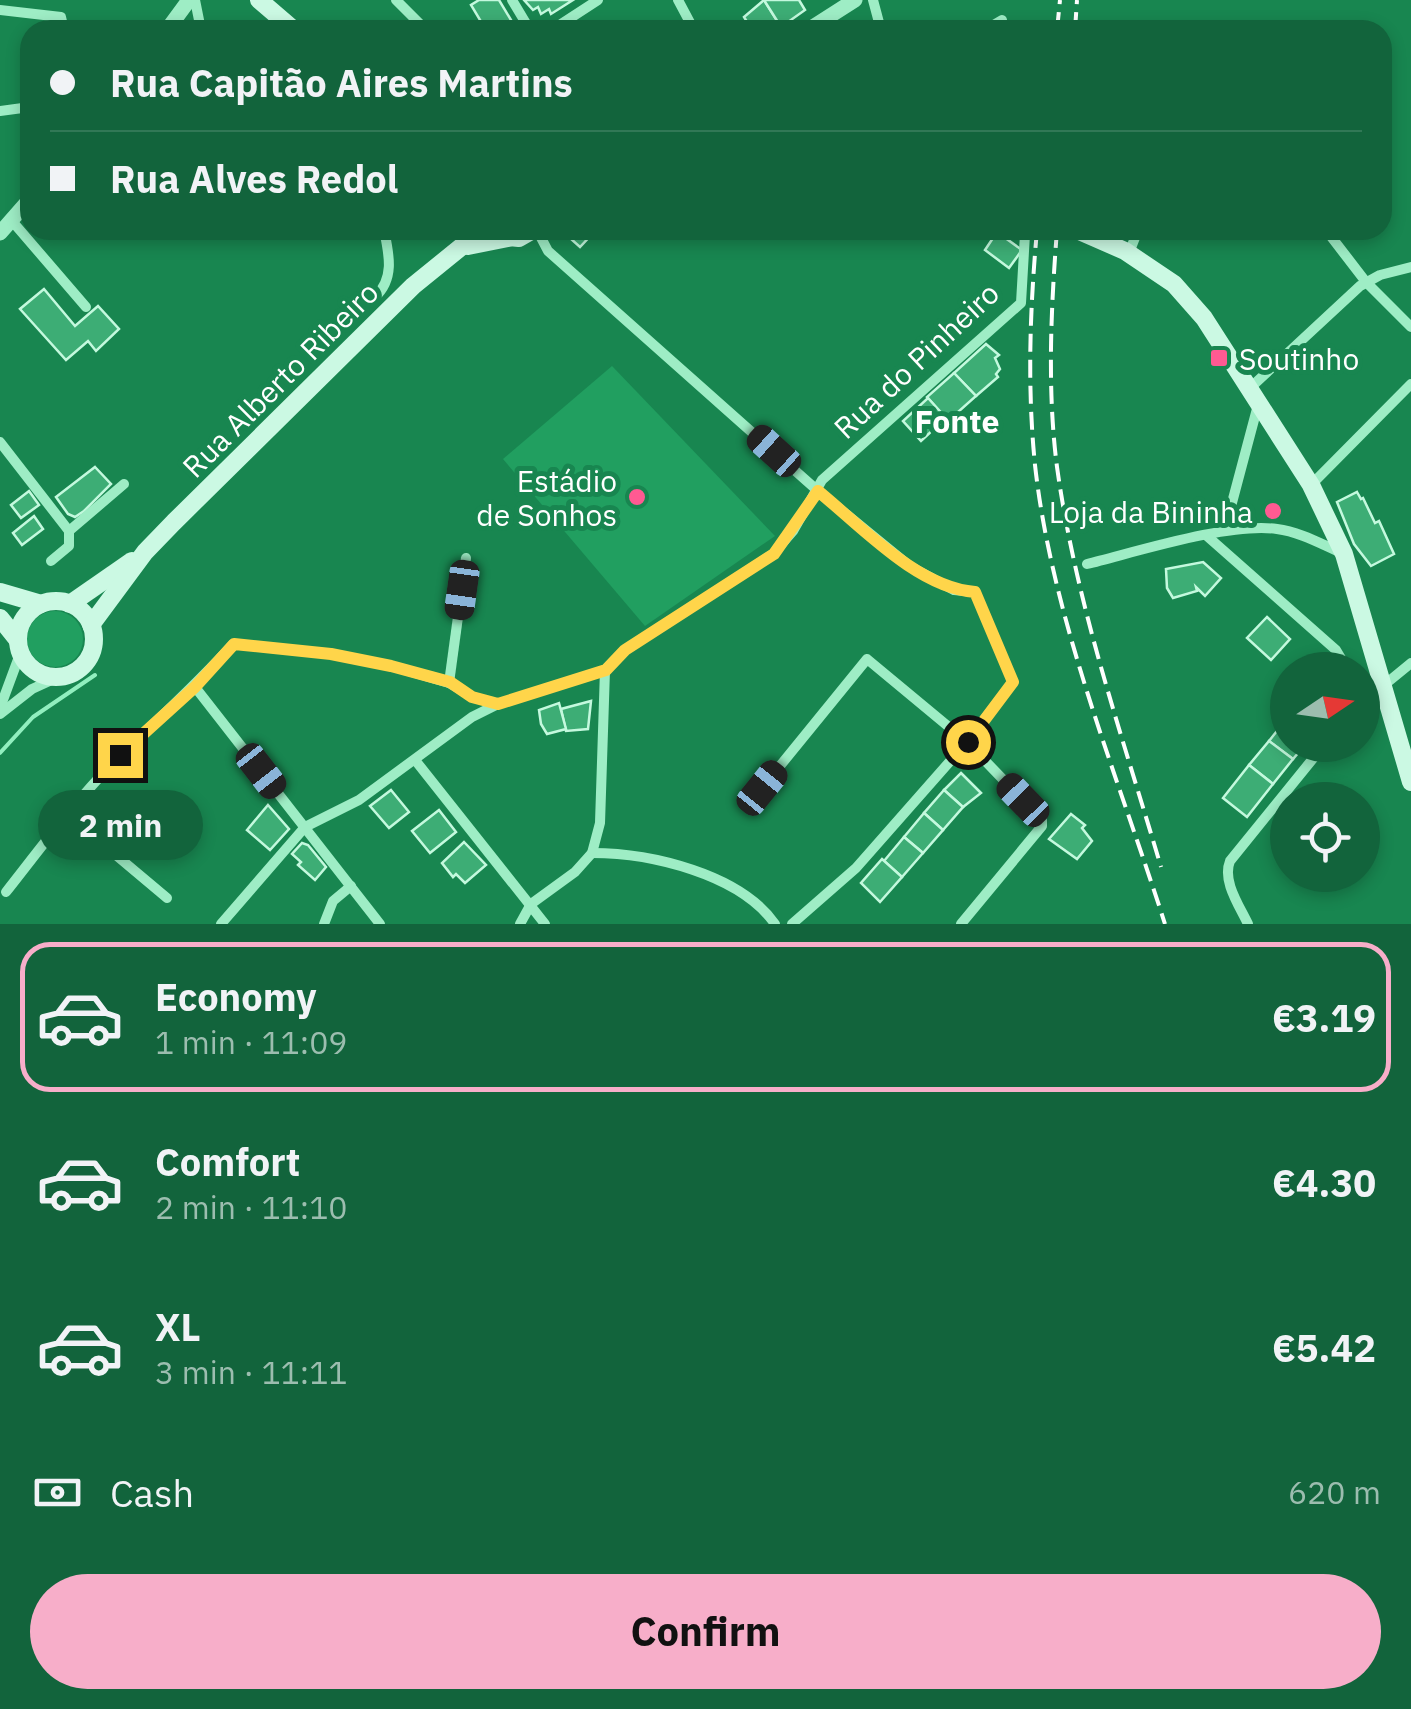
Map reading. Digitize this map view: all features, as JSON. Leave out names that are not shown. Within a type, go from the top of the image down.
[{"type":"main road","points":[[259,0],[282,20]]},
{"type":"main road","name":"Rua Alberto Ribeiro","points":[[91,624],[145,552],[412,286],[470,240]]},
{"type":"main road","name":"Rua Alberto Ribeiro","points":[[458,250],[487,240]]},
{"type":"main road","points":[[1100,240],[1128,253],[1174,284],[1204,318],[1312,485],[1344,554],[1411,782]]},
{"type":"main road","name":"Rua Alberto Ribeiro","points":[[70,604],[145,552]]},
{"type":"main road","points":[[0,592],[41,604],[60,601],[79,609],[91,624],[94,637],[88,661],[68,676],[56,678],[34,672],[0,618]]},
{"type":"main road","points":[[19,647],[24,618],[41,604]]},
{"type":"street","points":[[175,20],[192,0]]},
{"type":"street","points":[[396,0],[416,20]]},
{"type":"street","points":[[567,20],[598,0]]},
{"type":"street","points":[[824,20],[855,0]]},
{"type":"street","points":[[0,10],[61,20]]},
{"type":"street","points":[[6,227],[86,307]]},
{"type":"street","points":[[374,297],[387,281],[390,264],[386,240]]},
{"type":"street","points":[[530,240],[548,251]]},
{"type":"street","points":[[530,240],[548,251],[818,491],[911,567],[954,590],[975,592],[1013,682],[968,742],[856,868],[792,924]]},
{"type":"street","name":"Rua do Pinheiro","points":[[606,670],[625,650],[774,554],[822,480],[1020,303],[1025,240]]},
{"type":"street","points":[[1128,253],[1134,240]]},
{"type":"street","points":[[1334,240],[1366,282],[1411,328]]},
{"type":"street","points":[[1229,530],[1254,395],[1366,282],[1380,274],[1411,268]]},
{"type":"street","points":[[1312,485],[1411,384]]},
{"type":"street","points":[[0,442],[68,532],[69,546],[51,562]]},
{"type":"street","points":[[68,532],[124,484]]},
{"type":"street","points":[[1087,564],[1229,530],[1276,528],[1344,554]]},
{"type":"street","points":[[1207,536],[1337,652]]},
{"type":"street","points":[[450,682],[466,558]]},
{"type":"street","points":[[6,892],[67,814],[120,755],[195,687],[234,644],[331,654],[450,682],[472,697],[498,704]]},
{"type":"street","points":[[0,711],[19,647]]},
{"type":"street","points":[[762,788],[867,659],[968,742],[1042,820],[1042,826],[961,924]]},
{"type":"street","points":[[1380,691],[1411,663]]},
{"type":"street","points":[[221,924],[305,827],[359,800],[472,717],[498,704],[606,670],[600,823],[592,853],[574,872],[531,904],[520,924]]},
{"type":"street","points":[[0,711],[56,678]]},
{"type":"street","points":[[195,687],[380,924]]},
{"type":"street","points":[[414,760],[545,924]]},
{"type":"street","points":[[1248,924],[1226,870],[1310,762]]},
{"type":"street","points":[[67,814],[167,898]]},
{"type":"street","points":[[592,853],[674,865],[712,877],[764,908],[775,924]]},
{"type":"street","points":[[324,924],[333,901],[351,886]]},
{"type":"green space","name":"Estádio de Sonhos","points":[[612,366],[775,536],[645,626],[503,459]]},
{"type":"green space","points":[[55,611],[75,619],[83,639],[75,659],[55,667],[35,659],[27,639],[35,619]]},
{"type":"building","points":[[479,0],[499,0],[511,20],[480,20],[471,5]]},
{"type":"building","points":[[524,0],[573,0],[551,14],[549,9],[541,14],[538,7],[533,10]]},
{"type":"building","points":[[764,0],[777,20],[746,20],[744,17]]},
{"type":"building","points":[[764,0],[799,0],[805,10],[791,20],[777,20]]},
{"type":"building","points":[[992,240],[1008,240],[1022,250],[1009,268],[985,250]]},
{"type":"building","points":[[44,289],[75,326],[98,306],[119,329],[96,351],[88,341],[66,360],[20,309]]},
{"type":"building","points":[[986,344],[999,355],[995,358],[1000,369],[998,377],[976,396],[954,373]]},
{"type":"building","points":[[954,373],[976,396],[948,421],[927,397]]},
{"type":"building","points":[[928,398],[946,418],[921,441],[903,421]]},
{"type":"building","points":[[95,467],[111,484],[84,511],[75,517],[68,514],[56,497]]},
{"type":"building","points":[[29,491],[39,505],[21,518],[11,505]]},
{"type":"building","points":[[1357,492],[1375,523],[1379,521],[1394,554],[1371,566],[1354,544],[1337,502]]},
{"type":"building","points":[[34,516],[43,529],[22,545],[13,533]]},
{"type":"building","points":[[1203,562],[1221,578],[1205,596],[1196,587],[1197,591],[1173,598],[1167,588],[1166,569]]},
{"type":"building","points":[[1267,617],[1290,639],[1278,652],[1270,652],[1270,659],[1247,638]]},
{"type":"building","points":[[591,701],[588,729],[566,731],[561,709]]},
{"type":"building","points":[[559,703],[566,729],[547,734],[539,710]]},
{"type":"building","points":[[1269,741],[1270,762],[1291,762],[1275,782],[1249,765]]},
{"type":"building","points":[[1249,765],[1270,782],[1247,817],[1223,798]]},
{"type":"building","points":[[961,773],[981,793],[963,807],[944,790]]},
{"type":"building","points":[[391,790],[409,812],[389,828],[370,806]]},
{"type":"building","points":[[944,790],[963,807],[943,830],[924,813]]},
{"type":"building","points":[[268,805],[289,829],[270,850],[247,830]]},
{"type":"building","points":[[439,810],[456,832],[430,853],[412,831]]},
{"type":"building","points":[[924,813],[943,830],[923,853],[904,837]]},
{"type":"building","points":[[1071,814],[1085,825],[1082,828],[1092,841],[1077,859],[1049,839]]},
{"type":"building","points":[[904,837],[923,853],[902,877],[884,861]]},
{"type":"building","points":[[464,842],[486,865],[465,883],[456,874],[453,877],[442,863]]},
{"type":"building","points":[[302,843],[326,867],[315,880],[292,854]]},
{"type":"building","points":[[882,859],[902,877],[880,902],[861,883]]},
{"type":"waterway","points":[[0,753],[33,717],[95,675]]},
{"type":"railway","points":[[1058,20],[1060,0]]},
{"type":"railway","points":[[1076,20],[1077,0]]},
{"type":"railway","points":[[1036,240],[1030,376],[1035,465],[1044,523],[1071,639],[1165,924]]},
{"type":"railway","points":[[1056,240],[1051,378],[1065,518],[1102,669],[1161,867]]},
{"type":"place","name":"Soutinho","points":[[1219,358]]},
{"type":"place","name":"Estádio de Sonhos","points":[[637,497]]},
{"type":"place","name":"Loja da Bininha","points":[[1273,511]]},
{"type":"district","name":"Fonte","points":[[957,421]]},
{"type":"route","points":[[120,755],[195,687],[234,644],[331,654],[391,666],[450,682],[472,697],[498,704],[606,670],[625,650],[774,554],[818,491],[911,567],[954,590],[975,592],[1013,682],[968,742]]}]
